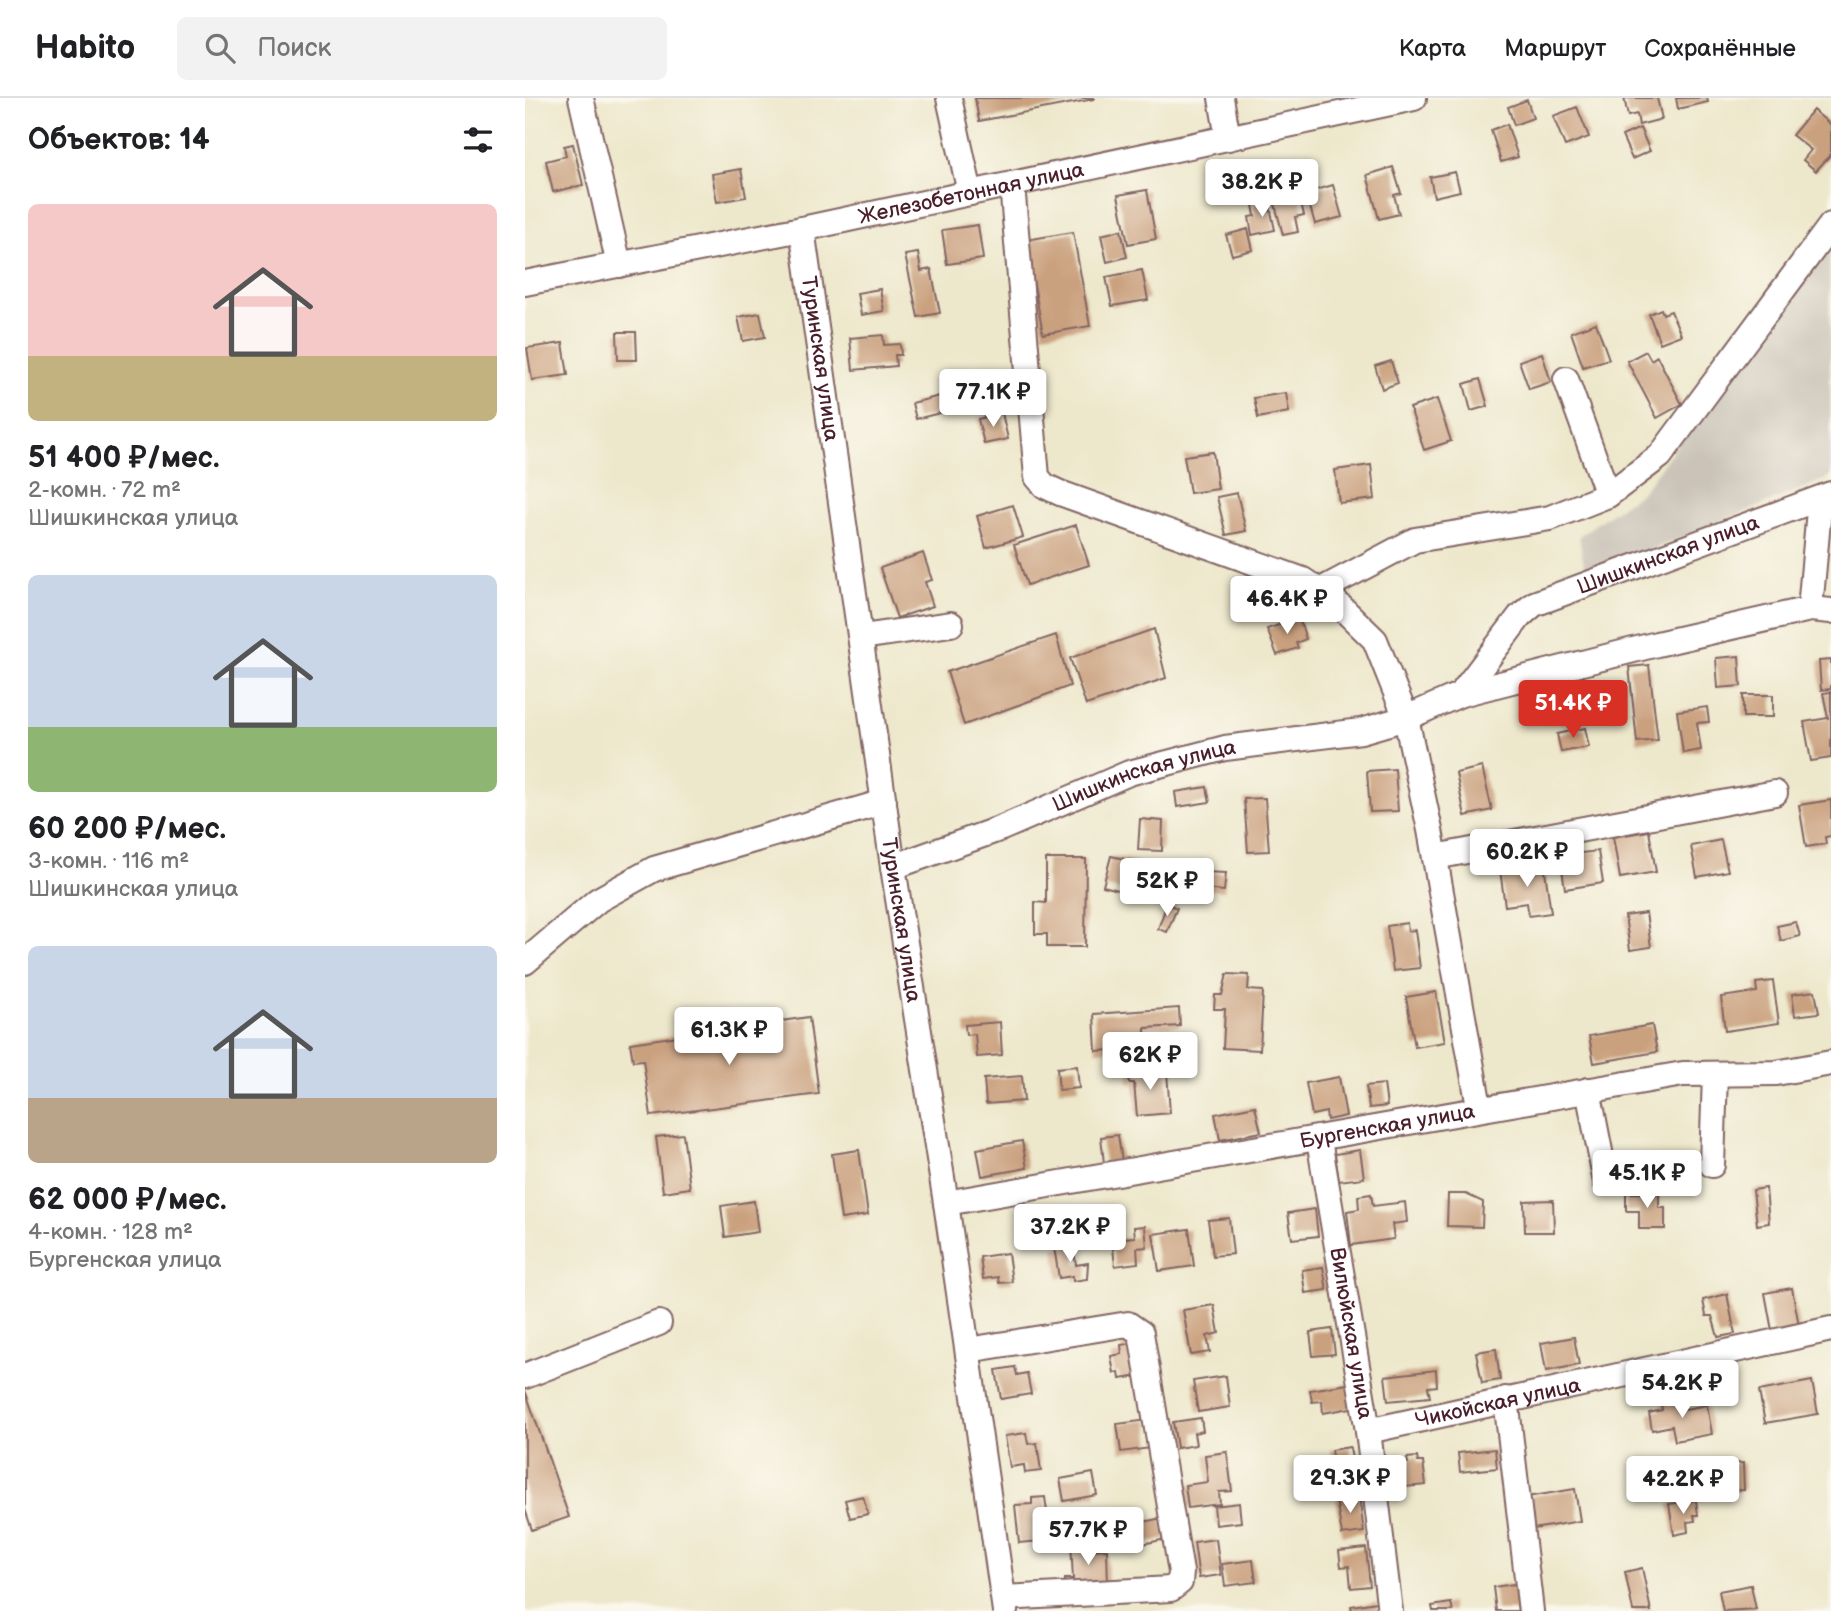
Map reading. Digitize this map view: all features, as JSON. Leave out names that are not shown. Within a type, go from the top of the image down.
[{"type":"street","points":[[581,98],[619,265]]},
{"type":"street","points":[[949,98],[970,193]]},
{"type":"street","points":[[1221,98],[1228,138]]},
{"type":"street","name":"Железобетонная улица","points":[[525,284],[802,229],[1415,98]]},
{"type":"street","points":[[1011,184],[1037,477],[1045,486],[1060,493],[1272,567],[1337,603],[1375,640],[1406,718],[1435,857],[1479,1107]]},
{"type":"street","points":[[1319,591],[1415,540],[1550,518],[1608,495],[1660,456],[1831,225]]},
{"type":"street","name":"Туринская улица","points":[[802,229],[893,867],[946,1203],[1004,1604]]},
{"type":"street","points":[[1566,379],[1608,495]]},
{"type":"street","points":[[1820,610],[1826,497]]},
{"type":"street","name":"Шишкинская улица","points":[[1461,694],[1520,616],[1534,604],[1826,497]]},
{"type":"street","name":"Шишкинская улица","points":[[893,867],[1002,828],[1129,773],[1225,748],[1361,731],[1406,718],[1461,694],[1657,644],[1820,610]]},
{"type":"street","points":[[862,636],[951,624]]},
{"type":"street","points":[[1435,857],[1775,793]]},
{"type":"street","points":[[525,962],[598,900],[653,869],[884,802]]},
{"type":"street","name":"Бургенская улица","points":[[946,1203],[1319,1140],[1479,1107],[1683,1074],[1776,1073],[1831,1063]]},
{"type":"street","points":[[1712,1165],[1715,1074]]},
{"type":"street","points":[[1588,1090],[1606,1182]]},
{"type":"street","name":"Вилюйская улица","points":[[1319,1140],[1369,1431],[1390,1611]]},
{"type":"street","points":[[525,1376],[659,1323]]},
{"type":"street","points":[[968,1350],[1128,1324],[1136,1327],[1141,1334],[1181,1572],[1180,1582],[1171,1590],[1004,1604]]},
{"type":"street","name":"Чикойская улица","points":[[1369,1431],[1831,1329]]},
{"type":"street","points":[[1506,1399],[1531,1611]]},
{"type":"shaded area","points":[[1829,242],[1831,477],[1586,576],[1579,536],[1643,491]]},
{"type":"building","points":[[975,98],[1094,98],[1094,99],[979,121]]},
{"type":"building","points":[[1624,98],[1657,98],[1662,119],[1639,125],[1637,114],[1628,116]]},
{"type":"building","points":[[1676,98],[1707,98],[1708,102],[1678,109]]},
{"type":"building","points":[[1527,100],[1533,118],[1514,125],[1508,107]]},
{"type":"building","points":[[1577,107],[1589,137],[1565,146],[1553,116]]},
{"type":"building","points":[[1813,110],[1831,125],[1831,154],[1816,171],[1803,160],[1811,150],[1792,135]]},
{"type":"building","points":[[1507,124],[1518,157],[1501,162],[1491,130]]},
{"type":"building","points":[[1640,128],[1650,151],[1632,159],[1622,136]]},
{"type":"building","points":[[573,144],[583,185],[553,192],[546,161],[566,156],[564,146]]},
{"type":"building","points":[[1393,167],[1401,193],[1394,195],[1399,214],[1379,219],[1367,175]]},
{"type":"building","points":[[741,169],[746,197],[717,202],[712,174]]},
{"type":"building","points":[[1455,172],[1460,191],[1434,197],[1430,177]]},
{"type":"building","points":[[1333,185],[1342,217],[1315,224],[1306,193]]},
{"type":"building","points":[[1147,190],[1156,239],[1128,244],[1118,195]]},
{"type":"building","points":[[1298,191],[1304,215],[1295,217],[1298,232],[1283,235],[1273,197]]},
{"type":"building","points":[[1269,202],[1275,230],[1252,235],[1249,217],[1255,216],[1253,205]]},
{"type":"building","points":[[978,225],[983,259],[947,264],[942,230]]},
{"type":"building","points":[[1248,229],[1253,250],[1232,255],[1226,235]]},
{"type":"building","points":[[1121,230],[1127,257],[1107,262],[1101,235]]},
{"type":"building","points":[[1073,232],[1090,326],[1043,334],[1026,240]]},
{"type":"building","points":[[918,253],[921,271],[931,269],[940,313],[918,317],[905,255]]},
{"type":"building","points":[[1142,270],[1148,300],[1112,306],[1106,277]]},
{"type":"building","points":[[880,289],[884,311],[861,315],[857,293]]},
{"type":"building","points":[[1661,309],[1663,314],[1671,311],[1681,335],[1660,343],[1649,314]]},
{"type":"building","points":[[760,313],[765,337],[743,341],[738,317]]},
{"type":"building","points":[[1596,323],[1609,359],[1583,367],[1571,332]]},
{"type":"building","points":[[617,332],[636,332],[637,360],[618,360]]},
{"type":"building","points":[[883,335],[884,345],[900,344],[901,355],[895,355],[896,366],[853,370],[850,338]]},
{"type":"building","points":[[563,343],[568,375],[532,380],[527,348]]},
{"type":"building","points":[[1646,351],[1651,360],[1657,356],[1682,404],[1657,418],[1627,361]]},
{"type":"building","points":[[1542,353],[1551,382],[1529,389],[1519,361]]},
{"type":"building","points":[[1391,361],[1398,383],[1382,389],[1375,366]]},
{"type":"building","points":[[1480,379],[1488,406],[1471,411],[1464,384]]},
{"type":"building","points":[[1286,393],[1289,412],[1258,418],[1254,398]]},
{"type":"building","points":[[944,395],[948,411],[916,419],[912,403]]},
{"type":"building","points":[[1437,399],[1451,441],[1424,450],[1410,408]]},
{"type":"building","points":[[1002,413],[1008,439],[984,444],[978,419]]},
{"type":"building","points":[[1213,452],[1218,489],[1190,493],[1184,456]]},
{"type":"building","points":[[1371,465],[1375,499],[1339,503],[1335,470]]},
{"type":"building","points":[[1237,493],[1246,531],[1226,535],[1217,497]]},
{"type":"building","points":[[1013,505],[1023,537],[986,548],[977,516]]},
{"type":"building","points":[[1076,525],[1089,565],[1027,585],[1014,545]]},
{"type":"building","points":[[923,553],[932,580],[925,582],[933,606],[897,618],[880,568]]},
{"type":"building","points":[[1299,618],[1306,639],[1296,643],[1298,648],[1277,655],[1267,629]]},
{"type":"building","points":[[1154,629],[1166,678],[1086,705],[1070,658]]},
{"type":"building","points":[[1056,635],[1070,686],[964,725],[947,672]]},
{"type":"building","points":[[1739,656],[1741,686],[1718,688],[1716,658]]},
{"type":"building","points":[[1831,660],[1831,689],[1821,690],[1819,661]]},
{"type":"building","points":[[1649,665],[1658,740],[1637,742],[1629,667]]},
{"type":"building","points":[[1831,692],[1831,758],[1811,761],[1804,722],[1828,718],[1823,693]]},
{"type":"building","points":[[1743,695],[1773,695],[1773,717],[1743,717]]},
{"type":"building","points":[[1561,701],[1564,721],[1544,724],[1541,704]]},
{"type":"building","points":[[1707,707],[1709,722],[1697,723],[1701,750],[1683,753],[1677,711]]},
{"type":"building","points":[[1585,728],[1589,747],[1561,752],[1557,734]]},
{"type":"building","points":[[1482,767],[1492,810],[1465,816],[1456,773]]},
{"type":"building","points":[[1395,769],[1398,811],[1370,812],[1367,771]]},
{"type":"building","points":[[1207,787],[1210,802],[1177,807],[1175,792]]},
{"type":"building","points":[[1265,798],[1269,851],[1248,852],[1244,799]]},
{"type":"building","points":[[1831,800],[1831,836],[1825,837],[1826,844],[1806,847],[1799,805]]},
{"type":"building","points":[[1140,819],[1163,821],[1162,851],[1138,850]]},
{"type":"building","points":[[1649,831],[1656,872],[1620,878],[1613,837]]},
{"type":"building","points":[[1721,840],[1728,871],[1697,877],[1691,846]]},
{"type":"building","points":[[1572,847],[1573,854],[1598,851],[1603,883],[1565,889],[1559,849]]},
{"type":"building","points":[[1111,856],[1138,862],[1130,893],[1103,886]]},
{"type":"building","points":[[1046,859],[1086,859],[1085,947],[1047,947],[1047,934],[1035,934],[1035,902],[1046,903]]},
{"type":"building","points":[[1544,864],[1551,913],[1529,916],[1527,903],[1505,906],[1500,870]]},
{"type":"building","points":[[1203,872],[1226,873],[1224,891],[1202,889]]},
{"type":"building","points":[[1167,904],[1177,908],[1167,932],[1158,929]]},
{"type":"building","points":[[1646,913],[1651,947],[1630,950],[1625,916]]},
{"type":"building","points":[[1796,922],[1800,936],[1781,941],[1777,926]]},
{"type":"building","points":[[1407,923],[1408,931],[1415,930],[1420,968],[1393,971],[1387,926]]},
{"type":"building","points":[[1227,974],[1249,975],[1248,990],[1263,991],[1260,1050],[1223,1048],[1225,1009],[1214,1009],[1215,995],[1222,995]]},
{"type":"building","points":[[1773,981],[1779,1023],[1725,1031],[1721,997],[1757,992],[1756,983]]},
{"type":"building","points":[[1815,991],[1819,1013],[1795,1016],[1792,994]]},
{"type":"building","points":[[1436,992],[1445,1042],[1415,1047],[1406,997]]},
{"type":"building","points":[[1179,1008],[1180,1026],[1145,1028],[1145,1038],[1113,1040],[1114,1050],[1096,1051],[1094,1014]]},
{"type":"building","points":[[809,1017],[819,1094],[651,1116],[643,1060],[633,1061],[630,1043]]},
{"type":"building","points":[[1000,1022],[1002,1055],[977,1057],[975,1034],[966,1035],[965,1025]]},
{"type":"building","points":[[1652,1025],[1657,1052],[1594,1063],[1589,1036]]},
{"type":"building","points":[[1077,1066],[1079,1088],[1059,1090],[1057,1068]]},
{"type":"building","points":[[1139,1068],[1139,1074],[1167,1072],[1170,1113],[1137,1116],[1134,1083],[1129,1083],[1128,1069]]},
{"type":"building","points":[[1022,1076],[1024,1101],[986,1104],[984,1079]]},
{"type":"building","points":[[1339,1077],[1346,1116],[1327,1120],[1326,1112],[1312,1115],[1306,1083]]},
{"type":"building","points":[[1384,1084],[1387,1106],[1369,1108],[1366,1086]]},
{"type":"building","points":[[1255,1106],[1261,1132],[1220,1140],[1215,1114]]},
{"type":"building","points":[[683,1134],[690,1188],[663,1192],[656,1137]]},
{"type":"building","points":[[1118,1135],[1122,1161],[1104,1163],[1101,1137]]},
{"type":"building","points":[[1022,1141],[1027,1168],[982,1176],[977,1149]]},
{"type":"building","points":[[859,1150],[868,1215],[841,1219],[832,1154]]},
{"type":"building","points":[[1360,1150],[1364,1178],[1339,1181],[1335,1154]]},
{"type":"building","points":[[1766,1188],[1769,1223],[1757,1225],[1753,1190]]},
{"type":"building","points":[[1626,1193],[1659,1193],[1659,1208],[1665,1208],[1665,1229],[1639,1229],[1639,1211],[1626,1211]]},
{"type":"building","points":[[1371,1194],[1373,1206],[1405,1202],[1407,1222],[1392,1224],[1394,1239],[1351,1245],[1347,1211],[1359,1209],[1358,1196]]},
{"type":"building","points":[[1448,1194],[1466,1194],[1483,1202],[1482,1227],[1447,1226]]},
{"type":"building","points":[[1553,1200],[1554,1232],[1525,1232],[1524,1201]]},
{"type":"building","points":[[754,1201],[758,1232],[725,1237],[721,1206]]},
{"type":"building","points":[[1315,1209],[1318,1236],[1292,1239],[1288,1213]]},
{"type":"building","points":[[1229,1218],[1233,1254],[1213,1256],[1208,1220]]},
{"type":"building","points":[[1145,1226],[1147,1247],[1137,1248],[1138,1263],[1115,1266],[1112,1239],[1135,1237],[1134,1227]]},
{"type":"building","points":[[1189,1229],[1194,1266],[1159,1271],[1153,1234]]},
{"type":"building","points":[[1073,1244],[1076,1265],[1088,1263],[1087,1279],[1073,1281],[1073,1276],[1059,1278],[1054,1247]]},
{"type":"building","points":[[1008,1253],[1012,1282],[999,1283],[998,1277],[983,1279],[980,1257]]},
{"type":"building","points":[[1323,1267],[1327,1290],[1305,1293],[1302,1270]]},
{"type":"building","points":[[1792,1288],[1800,1331],[1773,1336],[1765,1293]]},
{"type":"building","points":[[1727,1294],[1735,1334],[1718,1337],[1712,1316],[1706,1316],[1703,1300]]},
{"type":"building","points":[[1214,1305],[1219,1333],[1207,1336],[1210,1352],[1191,1355],[1183,1310]]},
{"type":"building","points":[[1332,1329],[1335,1354],[1313,1356],[1310,1332]]},
{"type":"building","points":[[1574,1337],[1579,1365],[1546,1371],[1541,1343]]},
{"type":"building","points":[[1134,1343],[1139,1376],[1120,1379],[1119,1372],[1114,1373],[1111,1356],[1122,1354],[1121,1345]]},
{"type":"building","points":[[1496,1349],[1500,1380],[1482,1383],[1476,1352]]},
{"type":"building","points":[[1015,1367],[1017,1375],[1027,1373],[1031,1394],[1001,1399],[996,1370]]},
{"type":"building","points":[[1436,1370],[1437,1386],[1428,1387],[1430,1397],[1388,1401],[1385,1376]]},
{"type":"building","points":[[1226,1376],[1230,1407],[1198,1412],[1193,1381]]},
{"type":"building","points":[[1812,1381],[1818,1414],[1765,1423],[1759,1391]]},
{"type":"building","points":[[1348,1384],[1351,1408],[1323,1413],[1322,1401],[1312,1402],[1310,1390]]},
{"type":"building","points":[[525,1390],[569,1517],[532,1530],[525,1509]]},
{"type":"building","points":[[1682,1399],[1685,1409],[1707,1405],[1712,1434],[1675,1441],[1672,1426],[1652,1430],[1649,1413],[1662,1410],[1661,1403]]},
{"type":"building","points":[[1201,1418],[1203,1431],[1194,1433],[1196,1445],[1177,1448],[1173,1422]]},
{"type":"building","points":[[1148,1420],[1151,1448],[1121,1452],[1117,1424]]},
{"type":"building","points":[[1026,1433],[1028,1444],[1037,1443],[1041,1471],[1025,1473],[1024,1465],[1010,1467],[1005,1436]]},
{"type":"building","points":[[1350,1447],[1354,1473],[1335,1476],[1331,1450]]},
{"type":"building","points":[[1495,1449],[1497,1468],[1460,1472],[1458,1453]]},
{"type":"building","points":[[1227,1452],[1232,1491],[1219,1492],[1220,1504],[1188,1508],[1185,1485],[1208,1482],[1205,1455]]},
{"type":"building","points":[[1417,1457],[1418,1462],[1423,1462],[1426,1485],[1393,1488],[1391,1465],[1408,1463],[1407,1458]]},
{"type":"building","points":[[1743,1463],[1744,1490],[1727,1491],[1725,1464]]},
{"type":"building","points":[[1093,1473],[1097,1495],[1064,1501],[1060,1479]]},
{"type":"building","points":[[1575,1489],[1580,1521],[1533,1529],[1527,1497]]},
{"type":"building","points":[[863,1496],[868,1514],[850,1518],[845,1500]]},
{"type":"building","points":[[1359,1496],[1364,1532],[1342,1535],[1336,1499]]},
{"type":"building","points":[[1045,1497],[1047,1512],[1056,1512],[1057,1524],[1050,1524],[1052,1540],[1019,1543],[1015,1505],[1032,1504],[1032,1498]]},
{"type":"building","points":[[1696,1500],[1698,1515],[1694,1515],[1695,1521],[1687,1522],[1688,1532],[1674,1535],[1669,1504]]},
{"type":"building","points":[[1239,1503],[1241,1522],[1216,1525],[1214,1506]]},
{"type":"building","points":[[1162,1518],[1166,1539],[1138,1545],[1134,1524]]},
{"type":"building","points":[[1216,1539],[1221,1575],[1199,1578],[1194,1542]]},
{"type":"building","points":[[1071,1542],[1088,1542],[1088,1550],[1107,1549],[1108,1587],[1065,1588],[1065,1579],[1073,1579]]},
{"type":"building","points":[[1366,1548],[1370,1586],[1351,1588],[1349,1566],[1341,1567],[1339,1551]]},
{"type":"building","points":[[1253,1560],[1256,1582],[1225,1586],[1222,1564]]},
{"type":"building","points":[[1642,1568],[1651,1611],[1633,1611],[1625,1572]]},
{"type":"building","points":[[1515,1584],[1518,1611],[1496,1611],[1493,1587]]},
{"type":"building","points":[[1751,1585],[1756,1609],[1723,1611],[1719,1591]]},
{"type":"building","points":[[1377,1602],[1379,1611],[1352,1611],[1351,1606]]},
{"type":"building","points":[[1451,1603],[1453,1611],[1433,1611],[1432,1606]]}]
